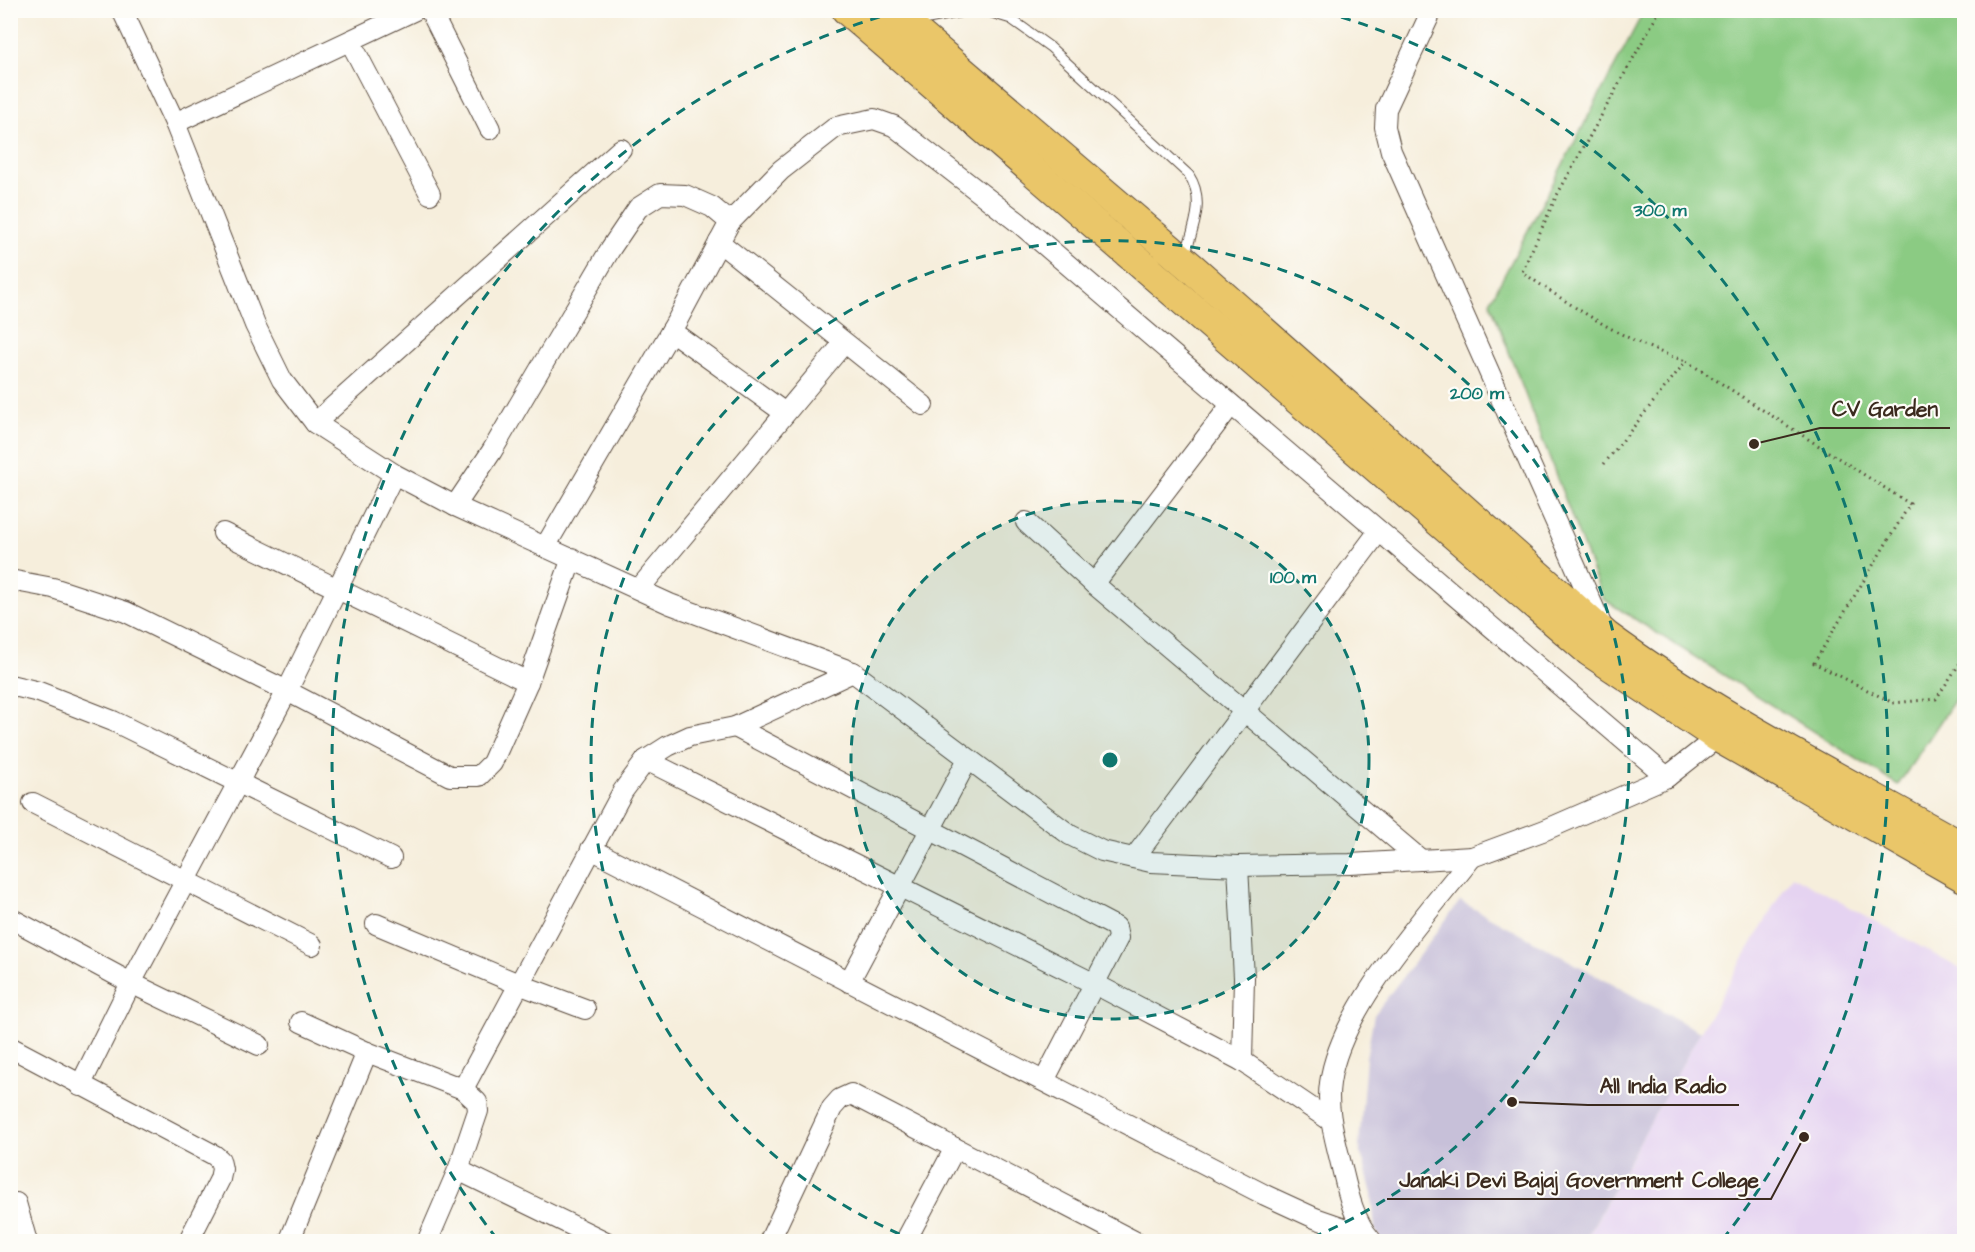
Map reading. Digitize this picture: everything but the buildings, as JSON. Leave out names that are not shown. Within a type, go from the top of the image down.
[{"type":"main road","points":[[847,10],[1589,651],[1724,727],[1965,877]]},
{"type":"main road","points":[[898,17],[1184,261],[1606,636],[1724,727],[1965,848]]},
{"type":"street","points":[[122,10],[175,123],[255,325],[282,380],[315,423],[394,474],[455,506],[496,522],[670,604],[853,672],[1070,835],[1102,851],[1151,862],[1238,866],[1421,860],[1472,856],[1545,830],[1666,777],[1724,727]]},
{"type":"street","points":[[175,123],[416,10]]},
{"type":"street","points":[[430,10],[490,129]]},
{"type":"street","points":[[1432,10],[1386,109],[1385,127],[1391,150],[1606,636]]},
{"type":"street","points":[[350,41],[430,194]]},
{"type":"street","points":[[545,547],[671,331],[730,222],[781,170],[836,128],[874,119],[894,126],[1019,223],[1666,777]]},
{"type":"street","points":[[315,423],[621,149]]},
{"type":"street","points":[[455,506],[492,451],[611,248],[638,208],[660,194],[685,195],[712,207],[730,222]]},
{"type":"street","points":[[719,242],[923,405]]},
{"type":"street","points":[[671,331],[785,414]]},
{"type":"street","points":[[639,589],[844,343]]},
{"type":"street","points":[[1094,584],[1231,405]]},
{"type":"street","points":[[80,1086],[131,983],[287,691],[394,474]]},
{"type":"street","points":[[1026,522],[1094,584],[1421,860]]},
{"type":"street","points":[[1134,858],[1379,531]]},
{"type":"street","points":[[223,533],[528,682]]},
{"type":"street","points":[[10,580],[53,588],[126,612],[287,691],[450,776],[467,778],[479,776],[492,763],[528,682],[572,558]]},
{"type":"street","points":[[463,1089],[623,791],[646,760],[690,736],[735,727],[853,672]]},
{"type":"street","points":[[10,686],[39,692],[112,721],[238,781],[390,858]]},
{"type":"street","points":[[735,727],[930,831],[1110,921],[1116,927],[1118,938],[1044,1081]]},
{"type":"street","points":[[849,982],[968,759]]},
{"type":"street","points":[[646,760],[1095,984],[1242,1061],[1331,1121]]},
{"type":"street","points":[[33,803],[312,945]]},
{"type":"street","points":[[591,849],[1265,1195],[1315,1218],[1370,1239]]},
{"type":"street","points":[[1370,1239],[1355,1214],[1331,1121],[1329,1084],[1337,1054],[1352,1016],[1410,935],[1472,856]]},
{"type":"street","points":[[1238,866],[1244,978],[1242,1061]]},
{"type":"street","points":[[10,918],[131,983],[259,1045]]},
{"type":"street","points":[[376,924],[520,985],[585,1009]]},
{"type":"street","points":[[301,1022],[367,1052],[463,1089],[473,1096],[478,1111],[458,1170],[427,1242]]},
{"type":"street","points":[[10,1047],[80,1086],[199,1146],[220,1160],[222,1169],[220,1179],[188,1242]]},
{"type":"street","points":[[289,1242],[367,1052]]},
{"type":"street","points":[[769,1242],[832,1108],[840,1099],[851,1094],[867,1100],[1136,1242]]},
{"type":"street","points":[[905,1242],[955,1148]]},
{"type":"street","points":[[458,1170],[606,1242]]},
{"type":"street","points":[[16,1203],[27,1242]]},
{"type":"lane","points":[[898,17],[972,10]]},
{"type":"lane","points":[[982,10],[1011,19],[1050,47],[1189,175],[1197,188],[1197,214],[1184,261]]},
{"type":"path","points":[[1660,10],[1556,197],[1522,272],[1571,306],[1656,352],[1686,361],[1910,504],[1814,663],[1893,703],[1935,699],[1965,657]]},
{"type":"path","points":[[1604,464],[1686,361]]},
{"type":"shaded area","points":[[1792,875],[1964,971],[1964,1241],[1585,1242],[1700,1032]]},
{"type":"shaded area","points":[[1460,901],[1700,1032],[1585,1241],[1383,1241],[1375,1230],[1372,1194],[1359,1145],[1366,1058],[1374,1015]]},
{"type":"green space","points":[[1644,11],[1964,11],[1964,686],[1898,785],[1603,599],[1490,302]]},
{"type":"place","name":"CV Garden","points":[[1754,444]]},
{"type":"place","name":"All India Radio","points":[[1512,1102]]},
{"type":"place","name":"Janaki Devi Bajaj Government College","points":[[1804,1137]]}]
